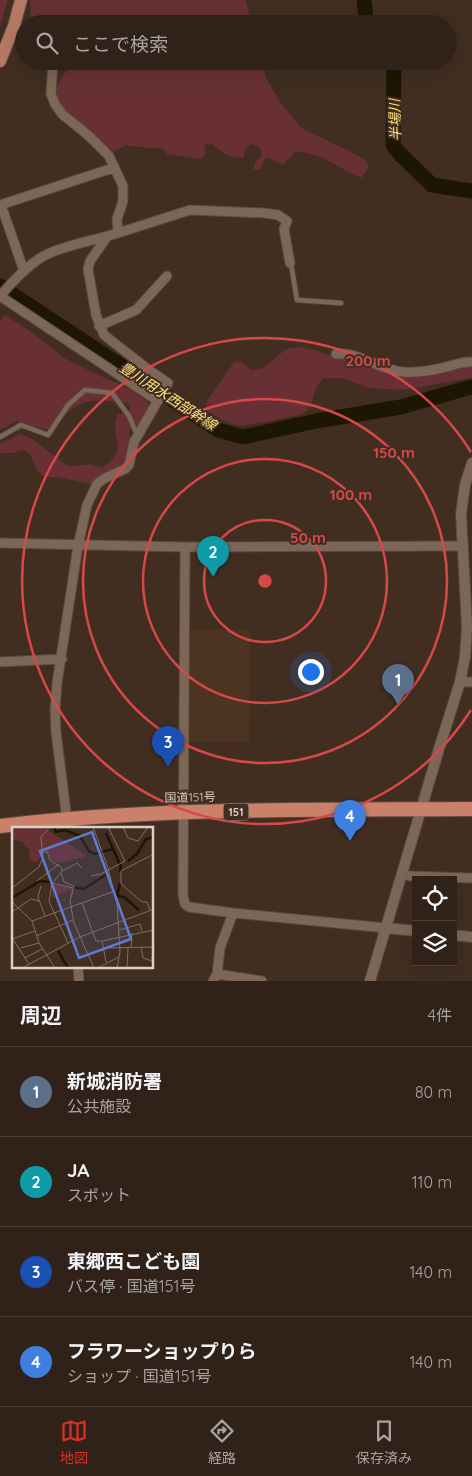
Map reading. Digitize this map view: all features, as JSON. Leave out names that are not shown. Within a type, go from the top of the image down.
[{"type":"highway","name":"国道151号","points":[[0,826],[67,823],[133,814],[183,812],[472,809]]},
{"type":"main road","points":[[20,15],[21,0]]},
{"type":"main road","points":[[0,61],[15,33]]},
{"type":"street","points":[[52,70],[51,94],[55,104],[62,114],[89,136],[109,156],[122,186],[123,201],[117,219],[118,233]]},
{"type":"street","points":[[24,271],[1,205],[113,168]]},
{"type":"street","points":[[159,400],[1,295],[24,271],[49,253],[108,237],[190,210],[264,212],[278,215],[286,221],[284,229],[290,263]]},
{"type":"street","points":[[67,823],[55,710],[57,684],[78,546],[92,492],[97,484],[105,478],[125,469],[129,465],[134,442],[168,383],[104,335],[99,326],[88,269],[90,261],[108,237]]},
{"type":"street","points":[[99,326],[136,310],[167,276]]},
{"type":"street","points":[[336,354],[356,356],[384,368],[403,372],[424,372],[463,362],[472,362]]},
{"type":"street","points":[[370,981],[460,682],[465,657],[467,627],[461,514],[465,485],[472,463]]},
{"type":"street","points":[[0,543],[185,547],[463,546]]},
{"type":"street","points":[[185,547],[183,812],[183,896],[185,904],[195,909],[412,931]]},
{"type":"street","points":[[0,662],[62,660]]},
{"type":"street","points":[[460,682],[472,682]]},
{"type":"street","points":[[402,874],[410,876],[472,878]]},
{"type":"street","points":[[233,913],[220,948],[215,977],[262,981]]},
{"type":"street","points":[[457,935],[472,937]]},
{"type":"street","points":[[78,968],[79,981]]},
{"type":"lane","points":[[290,263],[297,300],[341,302]]},
{"type":"lane","points":[[0,437],[21,425],[48,435],[68,405],[85,390],[112,393],[129,416],[138,434]]},
{"type":"shaded area","points":[[0,0],[8,0],[0,26]]},
{"type":"shaded area","points":[[30,0],[245,0],[250,15],[31,15]]},
{"type":"shaded area","points":[[67,70],[264,70],[266,78],[280,102],[301,128],[365,160],[369,167],[361,178],[322,158],[295,152],[283,165],[265,158],[260,170],[253,169],[256,161],[261,157],[261,149],[252,144],[245,148],[244,157],[227,155],[213,144],[205,145],[205,154],[201,159],[167,154],[164,149],[125,145],[115,151],[88,134],[62,106],[57,88]]},
{"type":"shaded area","points":[[5,315],[34,334],[64,358],[127,387],[147,401],[150,407],[140,424],[130,429],[129,454],[118,468],[92,484],[57,477],[45,477],[38,472],[30,454],[23,450],[13,453],[0,453],[0,444],[20,434],[32,439],[66,465],[91,464],[102,468],[111,461],[118,448],[115,423],[118,414],[126,414],[131,409],[128,403],[86,402],[70,411],[54,429],[43,429],[17,421],[0,430],[0,321]]},
{"type":"shaded area","points":[[299,347],[318,351],[336,358],[345,356],[386,372],[412,378],[461,365],[472,368],[472,378],[402,390],[369,388],[343,378],[323,378],[316,388],[311,405],[303,414],[240,426],[222,420],[206,410],[207,401],[234,362],[241,362],[251,370],[262,369],[286,349]]},
{"type":"shaded area","points":[[187,629],[250,630],[249,742],[186,742]]},
{"type":"waterway","name":"半場川","points":[[364,0],[366,15]]},
{"type":"waterway","name":"半場川","points":[[394,70],[393,145],[432,185],[472,191]]},
{"type":"waterway","name":"豊川用水西部幹線","points":[[0,286],[218,430],[243,437],[316,421],[401,407],[471,387]]},
{"type":"place","name":"JA","points":[[213,577]]},
{"type":"place","name":"新城消防署","points":[[398,705]]},
{"type":"place","name":"東郷西こども園","points":[[168,767]]},
{"type":"place","name":"フラワーショップりら","points":[[350,841]]}]
